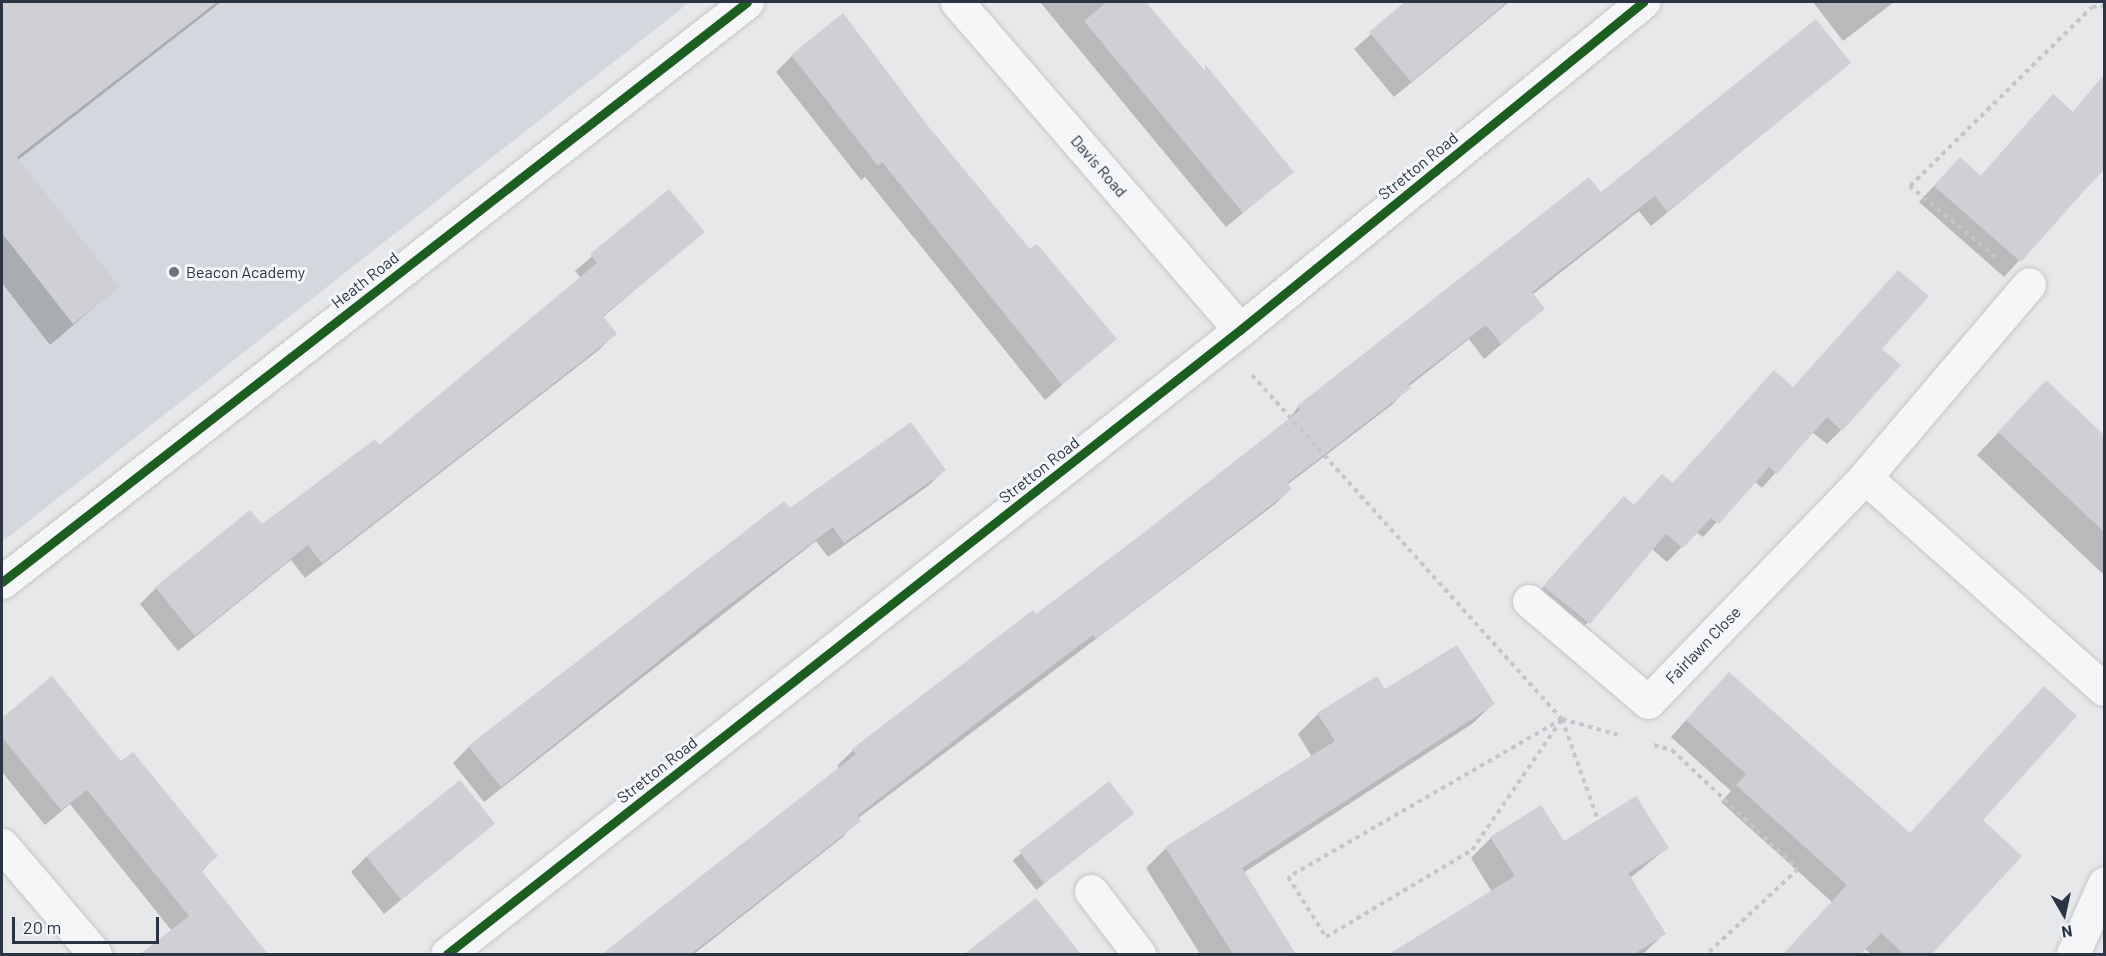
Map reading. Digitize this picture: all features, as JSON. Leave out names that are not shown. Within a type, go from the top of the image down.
[{"type":"street","name":"Heath Road","points":[[2,582],[747,2]]},
{"type":"street","name":"Davis Road","points":[[957,2],[1240,330]]},
{"type":"street","name":"Stretton Road","points":[[447,954],[1240,330],[1643,2]]},
{"type":"street","name":"Fairlawn Close","points":[[1529,601],[1648,702],[1865,477],[2029,284]]},
{"type":"street","points":[[1865,477],[2104,689]]},
{"type":"street","points":[[2,845],[95,954]]},
{"type":"street","points":[[2073,954],[2104,884]]},
{"type":"street","points":[[1091,891],[1138,954]]},
{"type":"path","points":[[2029,284],[1910,186],[2092,7],[2104,6]]},
{"type":"path","points":[[1562,719],[1472,850],[1326,937],[1288,877],[1562,719]]},
{"type":"path","points":[[1562,719],[1598,819]]},
{"type":"shaded area","name":"Beacon Academy","points":[[2,2],[690,2],[2,542]]},
{"type":"building","points":[[2,2],[217,2],[17,157],[120,287],[73,324],[2,233]]},
{"type":"building","points":[[1107,2],[1146,2],[1205,72],[1205,64],[1294,172],[1243,213],[1084,21]]},
{"type":"building","points":[[1405,2],[1507,2],[1411,82],[1369,32]]},
{"type":"building","points":[[843,13],[928,126],[1030,249],[1037,244],[1117,339],[1062,385],[882,162],[878,166],[791,55]]},
{"type":"building","points":[[1816,19],[1851,63],[1667,212],[1655,196],[1532,292],[1545,309],[1501,344],[1486,325],[1408,384],[1411,388],[1287,483],[1292,489],[1096,639],[1093,635],[987,715],[857,816],[861,821],[691,954],[602,954],[856,754],[852,749],[1033,610],[1036,614],[1142,534],[1300,410],[1297,406],[1589,177],[1601,192]]},
{"type":"building","points":[[2104,75],[2104,168],[2021,262],[1934,186],[1960,157],[1981,176],[2053,94],[2073,112]]},
{"type":"building","points":[[669,189],[705,232],[603,316],[617,334],[322,563],[308,545],[195,636],[155,587],[250,510],[262,524],[375,439],[379,445],[597,263],[590,254]]},
{"type":"building","points":[[1898,270],[1929,296],[1882,349],[1901,365],[1842,431],[1827,417],[1777,474],[1769,467],[1719,524],[1711,518],[1683,548],[1666,534],[1590,624],[1543,586],[1624,496],[1634,505],[1662,474],[1673,483],[1774,370],[1793,387]]},
{"type":"building","points":[[2046,380],[2104,435],[2104,532],[1998,432]]},
{"type":"building","points":[[911,422],[946,470],[844,543],[833,527],[723,609],[501,787],[468,746],[784,501],[790,508]]},
{"type":"building","points":[[1457,645],[1495,704],[1242,868],[1296,954],[1233,954],[1165,847],[1335,741],[1317,713],[1377,676],[1385,689]]},
{"type":"building","points":[[1729,672],[1910,833],[2044,686],[2077,716],[1983,820],[2022,856],[1932,954],[1904,954],[1881,933],[1861,954],[1783,954],[1847,885],[1736,785],[1746,774],[1686,720]]},
{"type":"building","points":[[52,676],[121,761],[133,752],[218,856],[201,870],[268,954],[140,954],[189,916],[87,790],[61,810],[2,737],[2,718]]},
{"type":"building","points":[[460,780],[495,824],[401,900],[366,856]]},
{"type":"building","points":[[1109,781],[1134,813],[1044,883],[1019,851]]},
{"type":"building","points":[[1636,796],[1669,848],[1628,873],[1666,934],[1634,954],[1389,954],[1515,876],[1490,837],[1541,805],[1564,841]]},
{"type":"building","points":[[1036,898],[1081,954],[964,954]]},
{"type":"cycle path","points":[[2,582],[747,2]]},
{"type":"cycle path","points":[[447,954],[1240,330],[1643,2]]},
{"type":"place","name":"Beacon Academy","points":[[174,272]]}]
